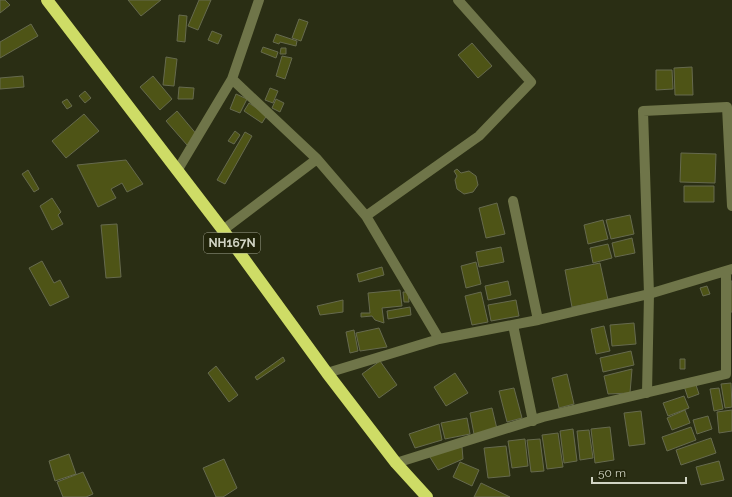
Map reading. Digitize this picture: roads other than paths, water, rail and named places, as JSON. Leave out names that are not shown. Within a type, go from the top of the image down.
[{"type":"highway","name":"NH167N","points":[[47,0],[177,172],[223,230],[327,373],[396,463],[427,497]]},
{"type":"street","points":[[177,172],[232,79],[259,0]]},
{"type":"street","points":[[366,216],[479,136],[531,82],[458,0]]},
{"type":"street","points":[[232,79],[317,159],[366,216],[439,339]]},
{"type":"street","points":[[647,393],[649,294],[643,111],[730,107],[732,206]]},
{"type":"street","points":[[223,230],[317,159]]},
{"type":"street","points":[[513,201],[538,320]]},
{"type":"street","points":[[327,373],[439,339],[538,320],[649,294],[729,270],[726,374],[533,421],[396,463]]},
{"type":"street","points":[[513,325],[533,421]]}]
